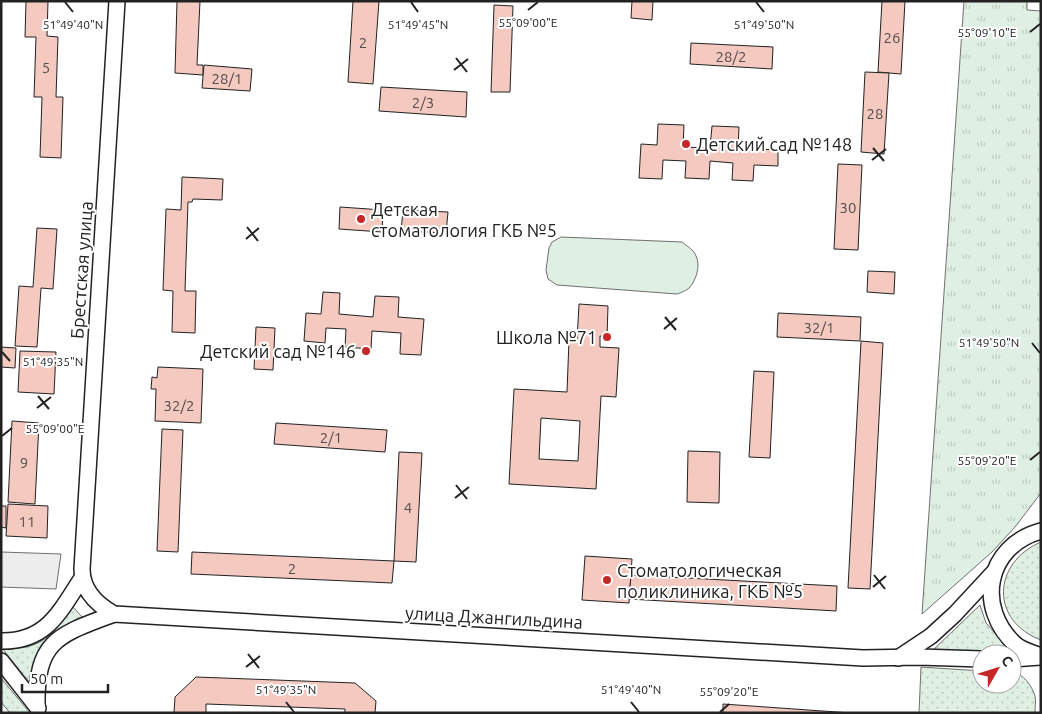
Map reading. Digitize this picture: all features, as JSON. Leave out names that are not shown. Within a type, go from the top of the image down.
[{"type":"main road","name":"Брестская улица","points":[[82,578],[117,1]]},
{"type":"main road","points":[[898,658],[930,636],[955,614],[993,573],[1001,557],[1013,544],[1035,532],[1041,518]]},
{"type":"main road","points":[[993,573],[990,600],[999,626],[1018,646],[1041,656]]},
{"type":"main road","points":[[82,578],[86,589],[93,599],[102,608],[114,614]]},
{"type":"main road","points":[[1,641],[27,638],[41,632],[52,622],[82,578]]},
{"type":"main road","points":[[40,710],[37,686],[41,664],[56,639],[81,626],[114,614]]},
{"type":"main road","name":"улица Джангильдина","points":[[114,614],[466,633],[863,658],[972,659]]},
{"type":"main road","points":[[1022,658],[1041,656]]},
{"type":"main road","points":[[1,662],[40,710]]},
{"type":"green space","points":[[964,1],[1027,1],[1027,10],[1041,11],[1041,493],[1015,527],[992,552],[922,614]]},
{"type":"green space","points":[[561,237],[682,242],[695,254],[698,264],[697,273],[688,289],[677,294],[557,285],[548,279],[546,270],[549,248],[552,242]]},
{"type":"green space","points":[[1041,542],[1041,640],[1024,631],[1013,620],[1006,606],[1004,592],[1006,577],[1013,564],[1025,551]]},
{"type":"green space","points":[[980,605],[986,623],[1004,644],[972,644],[972,653],[932,651]]},
{"type":"green space","points":[[72,606],[83,618],[60,629],[45,641],[36,658],[30,683],[2,648],[26,647],[39,642],[56,629]]},
{"type":"green space","points":[[921,667],[972,670],[972,694],[1022,694],[1022,677],[1029,684],[1035,696],[1035,713],[919,713]]},
{"type":"green space","points":[[1,678],[30,713],[10,713],[1,702]]},
{"type":"shaded area","points":[[1,552],[61,554],[56,589],[1,587]]},
{"type":"building","points":[[26,1],[48,1],[47,36],[58,37],[56,97],[63,97],[61,158],[40,157],[42,97],[34,97],[36,37],[25,37]]},
{"type":"building","points":[[177,1],[200,1],[197,65],[203,65],[203,75],[175,73]]},
{"type":"building","points":[[353,1],[379,1],[373,84],[348,82]]},
{"type":"building","points":[[632,1],[653,1],[652,20],[631,18]]},
{"type":"building","points":[[882,1],[905,1],[901,74],[878,72]]},
{"type":"building","points":[[494,5],[513,6],[510,92],[491,92]]},
{"type":"building","points":[[691,43],[773,47],[772,69],[690,64]]},
{"type":"building","points":[[204,65],[252,69],[250,91],[202,88]]},
{"type":"building","points":[[865,72],[889,73],[884,154],[861,152]]},
{"type":"building","points":[[381,87],[467,92],[466,117],[379,111]]},
{"type":"building","points":[[658,124],[684,125],[683,147],[710,148],[712,126],[739,127],[738,148],[778,150],[778,166],[754,165],[753,181],[732,180],[733,163],[710,161],[709,179],[685,178],[686,161],[663,160],[662,179],[639,178],[641,144],[657,145]]},
{"type":"building","points":[[838,164],[862,165],[858,250],[834,249]]},
{"type":"building","points":[[182,177],[223,179],[222,200],[193,199],[192,202],[188,202],[185,291],[196,291],[195,333],[172,332],[173,291],[163,290],[166,209],[181,210]]},
{"type":"building","name":"Детская стоматология ГКБ №5","points":[[340,207],[383,210],[382,232],[339,229]]},
{"type":"building","points":[[403,210],[448,212],[446,233],[401,231]]},
{"type":"building","points":[[37,228],[57,229],[53,289],[41,288],[37,347],[15,346],[19,286],[33,287]]},
{"type":"building","points":[[868,271],[895,272],[894,294],[867,292]]},
{"type":"building","points":[[323,292],[340,293],[339,314],[373,317],[375,296],[399,297],[398,317],[424,319],[421,355],[400,354],[401,333],[372,331],[371,349],[345,347],[346,329],[326,328],[325,343],[304,341],[306,313],[321,314]]},
{"type":"building","points":[[579,304],[608,306],[607,337],[600,336],[600,347],[619,348],[616,397],[601,396],[596,489],[509,484],[514,389],[567,392],[569,340],[577,340]],"holes":[[[541,418],[580,421],[578,461],[539,459]]]},
{"type":"building","points":[[778,313],[861,317],[860,341],[777,337]]},
{"type":"building","points":[[256,327],[275,328],[273,370],[254,369]]},
{"type":"building","points":[[861,341],[883,343],[870,589],[848,588]]},
{"type":"building","points":[[1,347],[16,348],[15,368],[1,367]]},
{"type":"building","points":[[20,351],[56,352],[54,394],[18,392]]},
{"type":"building","points":[[158,367],[203,369],[201,423],[155,421],[156,389],[151,389],[152,377],[157,378]]},
{"type":"building","points":[[754,371],[774,372],[770,458],[749,457]]},
{"type":"building","points":[[12,421],[39,423],[35,504],[8,502]]},
{"type":"building","points":[[276,423],[387,430],[385,452],[274,444]]},
{"type":"building","points":[[162,429],[183,430],[178,552],[157,551]]},
{"type":"building","points":[[688,451],[720,452],[719,503],[687,502]]},
{"type":"building","points":[[399,452],[422,453],[416,562],[394,561]]},
{"type":"building","points":[[8,504],[48,506],[47,538],[6,536]]},
{"type":"building","points":[[1,506],[6,506],[6,528],[1,527]]},
{"type":"building","points":[[192,552],[394,561],[392,583],[191,574]]},
{"type":"building","name":"Стоматологическая поликлиника, ГКБ №5","points":[[585,556],[632,559],[629,603],[582,600]]},
{"type":"building","points":[[631,575],[837,586],[836,611],[629,599]]},
{"type":"building","points":[[196,677],[355,683],[376,701],[375,713],[345,713],[345,709],[206,704],[206,713],[174,713],[175,697]]},
{"type":"building","points":[[723,704],[851,713],[723,713]]},
{"type":"place","name":"Детский сад №148","points":[[686,144]]},
{"type":"place","name":"Детская стоматология ГКБ №5","points":[[361,219]]},
{"type":"place","name":"Школа №71","points":[[607,337]]},
{"type":"place","name":"Детский сад №146","points":[[366,351]]},
{"type":"place","name":"Стоматологическая поликлиника, ГКБ №5","points":[[607,580]]}]
